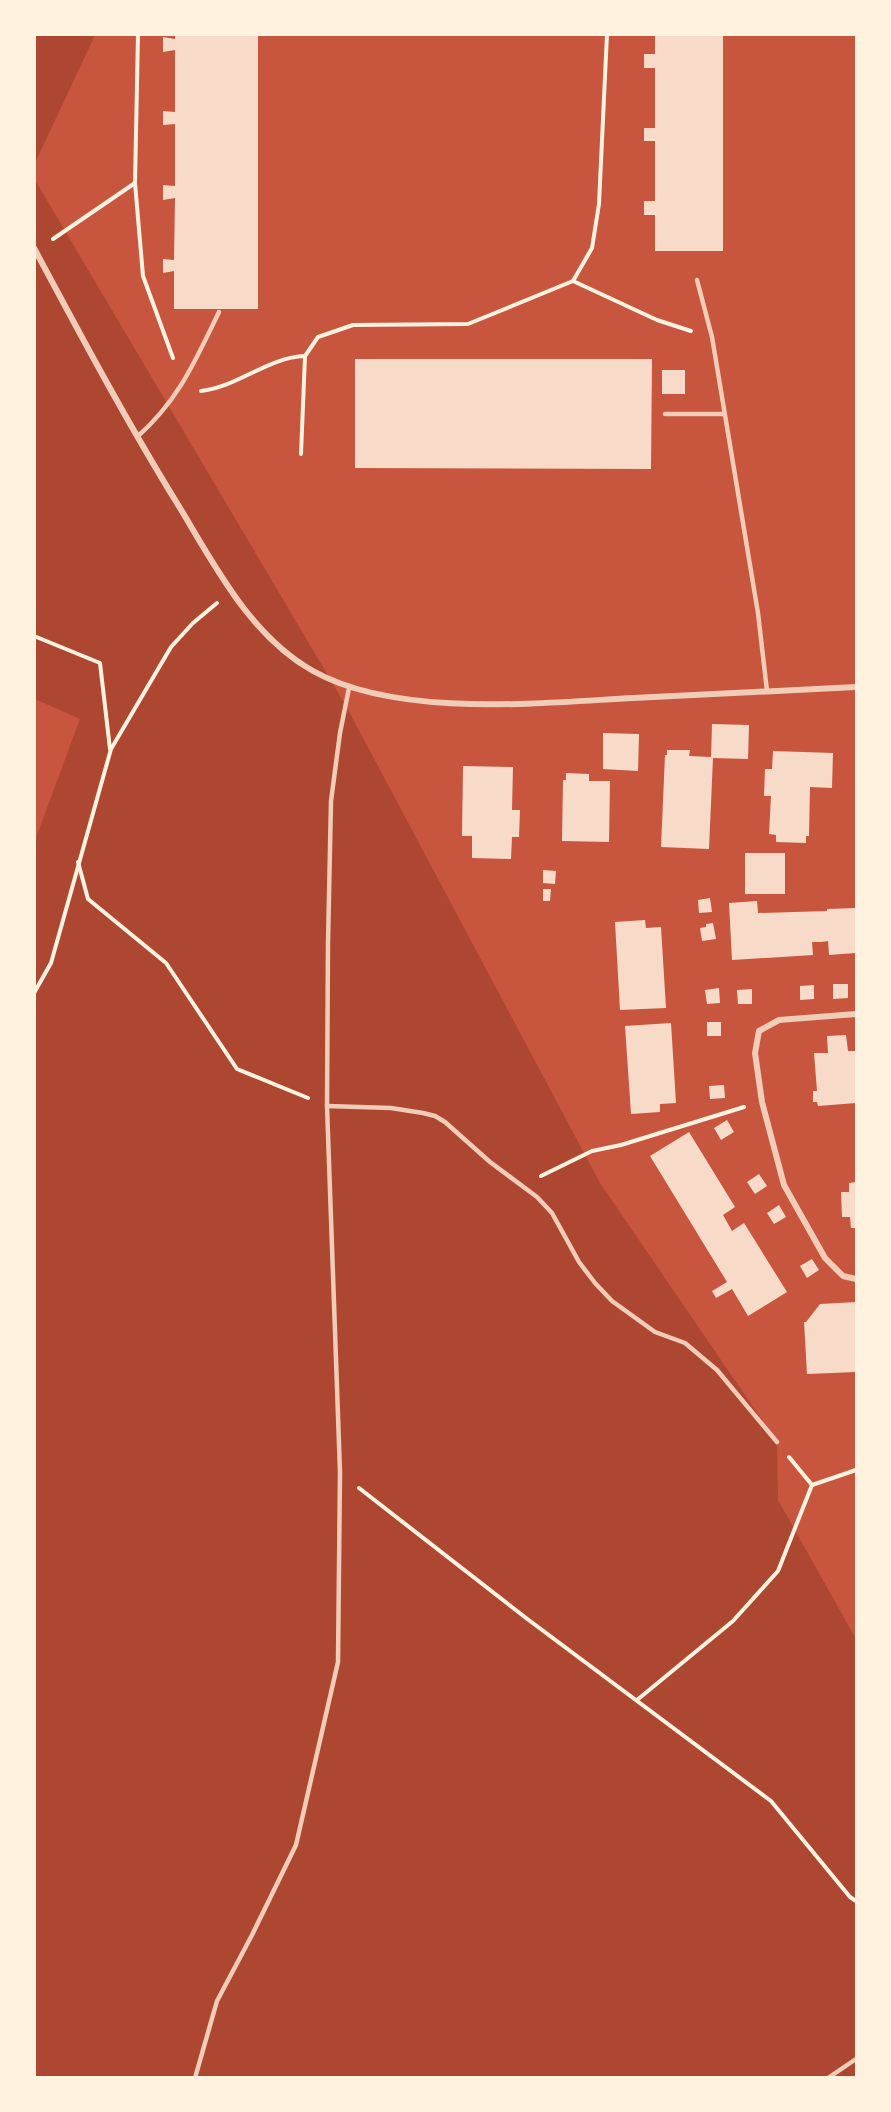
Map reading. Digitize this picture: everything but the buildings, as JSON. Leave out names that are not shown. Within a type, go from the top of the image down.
[{"type":"street","points":[[35,249],[137,436],[231,591],[261,630],[295,659],[312,670],[349,688],[399,699],[468,703],[550,702],[856,687]]},
{"type":"street","points":[[856,1014],[779,1020],[759,1031],[755,1053],[762,1102],[784,1185],[825,1258],[843,1276],[856,1279]]},
{"type":"lane","points":[[697,280],[712,337],[758,613],[766,691]]},
{"type":"lane","points":[[137,436],[162,413],[182,386],[219,312]]},
{"type":"lane","points":[[665,414],[724,414]]},
{"type":"lane","points":[[195,2078],[217,2001],[296,1845],[338,1662],[340,1472],[327,1106],[331,801],[338,743],[349,688]]},
{"type":"lane","points":[[327,1106],[391,1108],[435,1116],[457,1131],[490,1162],[523,1185],[552,1213],[579,1262],[612,1301],[655,1332],[685,1343],[717,1370],[777,1442]]},
{"type":"lane","points":[[828,2078],[856,2059]]},
{"type":"path","points":[[138,34],[135,183],[143,276],[182,386],[201,391],[220,388],[291,357],[305,356]]},
{"type":"path","points":[[301,453],[305,356],[318,337],[353,325],[468,324],[573,281],[592,248],[599,204],[607,34]]},
{"type":"path","points":[[35,249],[135,183]]},
{"type":"path","points":[[573,281],[657,320],[712,337]]},
{"type":"path","points":[[34,993],[51,963],[111,749],[171,647],[193,623],[231,591]]},
{"type":"path","points":[[34,636],[100,663],[111,749]]},
{"type":"path","points":[[78,861],[88,899],[166,963],[237,1069],[327,1106]]},
{"type":"path","points":[[523,1185],[592,1152],[762,1102]]},
{"type":"path","points":[[777,1442],[812,1485]]},
{"type":"path","points":[[637,1700],[733,1621],[778,1571],[812,1485],[856,1470]]},
{"type":"path","points":[[340,1472],[526,1618],[771,1801],[850,1897],[856,1901]]},
{"type":"shaded area","points":[[34,35],[95,35],[35,163]]},
{"type":"shaded area","points":[[35,180],[346,706],[600,1183],[777,1442],[778,1500],[856,1639],[856,2077],[35,2077],[34,843],[80,719],[35,699]]}]
